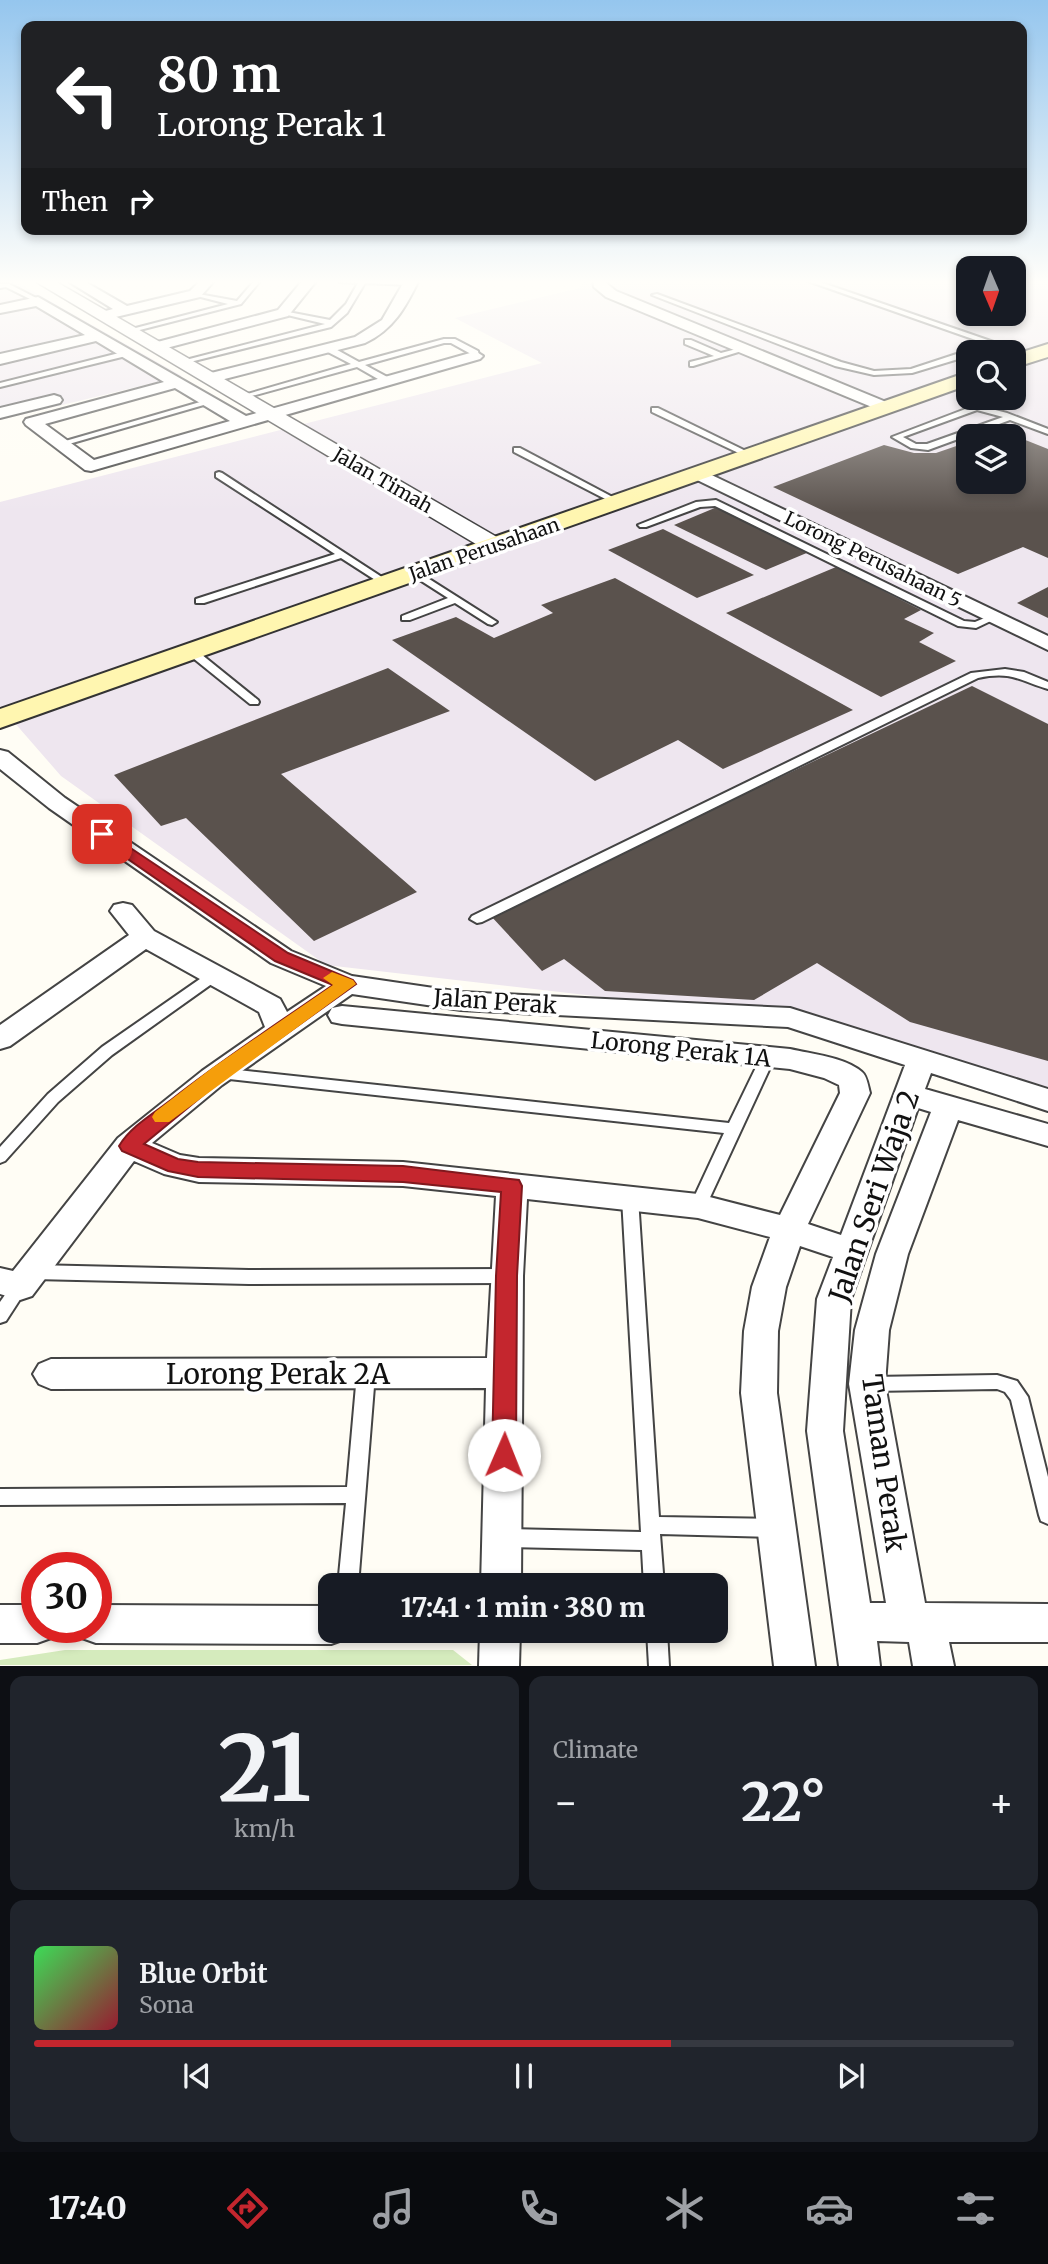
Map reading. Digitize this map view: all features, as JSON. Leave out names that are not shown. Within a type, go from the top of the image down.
[{"type":"main road","name":"Jalan Perusahaan","points":[[0,719],[956,382]]},
{"type":"street","points":[[134,358],[244,422]]},
{"type":"street","name":"Jalan Timah","points":[[175,358],[494,545]]},
{"type":"street","points":[[209,378],[289,358]]},
{"type":"street","points":[[177,383],[32,422],[91,466],[469,358]]},
{"type":"street","points":[[765,358],[885,407]]},
{"type":"street","points":[[0,413],[160,373]]},
{"type":"street","name":"Lorong Perusahaan 5","points":[[698,474],[1048,644]]},
{"type":"street","name":"Jalan Perak","points":[[0,757],[57,803],[281,957],[347,984],[461,1001],[790,1018],[1048,1100]]},
{"type":"street","points":[[123,911],[145,937],[270,1006],[281,1030]]},
{"type":"street","points":[[0,1039],[145,937]]},
{"type":"street","points":[[17,1280],[129,1146],[153,1124],[219,1073],[347,984]]},
{"type":"street","name":"Lorong Perak 1A","points":[[342,1015],[768,1057],[833,1070],[852,1079],[855,1093],[789,1230]]},
{"type":"street","name":"Jalan Seri Waja 2","points":[[860,1665],[825,1431],[834,1299],[922,1060]]},
{"type":"street","points":[[909,1095],[1048,1135]]},
{"type":"street","name":"Taman Perak","points":[[934,1665],[917,1622],[867,1384],[872,1330],[892,1254],[948,1106]]},
{"type":"street","points":[[129,1146],[175,1166],[198,1170],[403,1174],[698,1206],[789,1230],[852,1251]]},
{"type":"street","points":[[501,1573],[506,1276],[512,1186]]},
{"type":"street","points":[[789,1230],[769,1287],[761,1331],[759,1392],[795,1665]]},
{"type":"street","name":"Lorong Perak 2A","points":[[51,1374],[505,1373]]},
{"type":"street","points":[[828,1377],[867,1384]]},
{"type":"street","points":[[853,1622],[1048,1623]]},
{"type":"street","points":[[0,1624],[21,1624]]},
{"type":"street","points":[[112,1625],[318,1625]]},
{"type":"street","points":[[499,1665],[500,1643]]},
{"type":"lane","points":[[0,385],[112,358]]},
{"type":"lane","points":[[182,362],[198,358]]},
{"type":"lane","points":[[344,358],[388,381]]},
{"type":"lane","points":[[241,397],[383,358]]},
{"type":"lane","points":[[694,364],[715,358]]},
{"type":"lane","points":[[825,358],[864,372],[893,374],[912,371],[952,358]]},
{"type":"lane","points":[[60,444],[210,402]]},
{"type":"lane","points":[[1009,418],[928,447],[914,446],[896,437],[970,408],[984,408],[1048,432]]},
{"type":"lane","points":[[655,410],[750,455]]},
{"type":"lane","points":[[517,450],[618,502]]},
{"type":"lane","points":[[219,475],[386,583]]},
{"type":"lane","points":[[643,525],[699,504],[716,503],[962,624],[976,625],[994,617]]},
{"type":"lane","points":[[200,601],[341,555]]},
{"type":"lane","points":[[415,573],[492,622]]},
{"type":"lane","points":[[406,618],[456,599]]},
{"type":"lane","points":[[192,652],[254,702]]},
{"type":"lane","points":[[477,919],[975,675],[999,670],[1020,673],[1048,686]]},
{"type":"lane","points":[[0,1157],[53,1098],[107,1051],[215,975]]},
{"type":"lane","points":[[698,1206],[768,1057]]},
{"type":"lane","points":[[219,1073],[734,1129]]},
{"type":"lane","points":[[630,1198],[653,1573]]},
{"type":"lane","points":[[0,1316],[17,1280],[506,1276]]},
{"type":"lane","points":[[349,1573],[353,1495],[366,1374]]},
{"type":"lane","points":[[867,1384],[997,1382],[1011,1386],[1019,1397],[1048,1515]]},
{"type":"lane","points":[[0,1497],[353,1495]]},
{"type":"lane","points":[[502,1537],[777,1528]]},
{"type":"lane","points":[[658,1643],[659,1665]]},
{"type":"shaded area","points":[[0,358],[150,358],[182,376],[0,420]]},
{"type":"shaded area","points":[[532,358],[956,358],[956,410],[1026,410],[1026,358],[1048,358],[1048,1087],[830,1023],[326,965],[61,776],[0,706],[0,502],[542,363]]},
{"type":"green space","points":[[65,1650],[453,1650],[472,1665],[0,1665],[0,1660]]},
{"type":"building","points":[[1026,440],[1048,449],[1048,558],[1023,547],[958,574],[773,487],[884,445],[914,453],[936,453],[956,446],[956,494],[1026,494]]},
{"type":"building","points":[[717,507],[809,552],[766,570],[674,525]]},
{"type":"building","points":[[663,529],[754,575],[697,598],[608,550]]},
{"type":"building","points":[[836,567],[921,610],[904,619],[934,633],[919,642],[956,661],[881,697],[726,613]]},
{"type":"building","points":[[615,578],[853,710],[723,769],[678,740],[595,781],[392,640],[456,617],[494,638],[553,613],[541,605]]},
{"type":"building","points":[[1048,587],[1048,618],[1017,603]]},
{"type":"building","points":[[388,668],[450,711],[281,774],[417,892],[314,941],[186,818],[161,826],[114,775]]},
{"type":"building","points":[[972,686],[1048,724],[1048,1061],[910,1022],[817,963],[754,1000],[605,991],[564,959],[542,971],[490,915]]},
{"type":"slow traffic","points":[[162,1117],[219,1073],[347,984],[332,978]]},
{"type":"route","points":[[102,834],[281,957],[347,984],[212,1078],[129,1146],[175,1166],[198,1170],[403,1174],[512,1186],[506,1276],[504,1455]]}]
